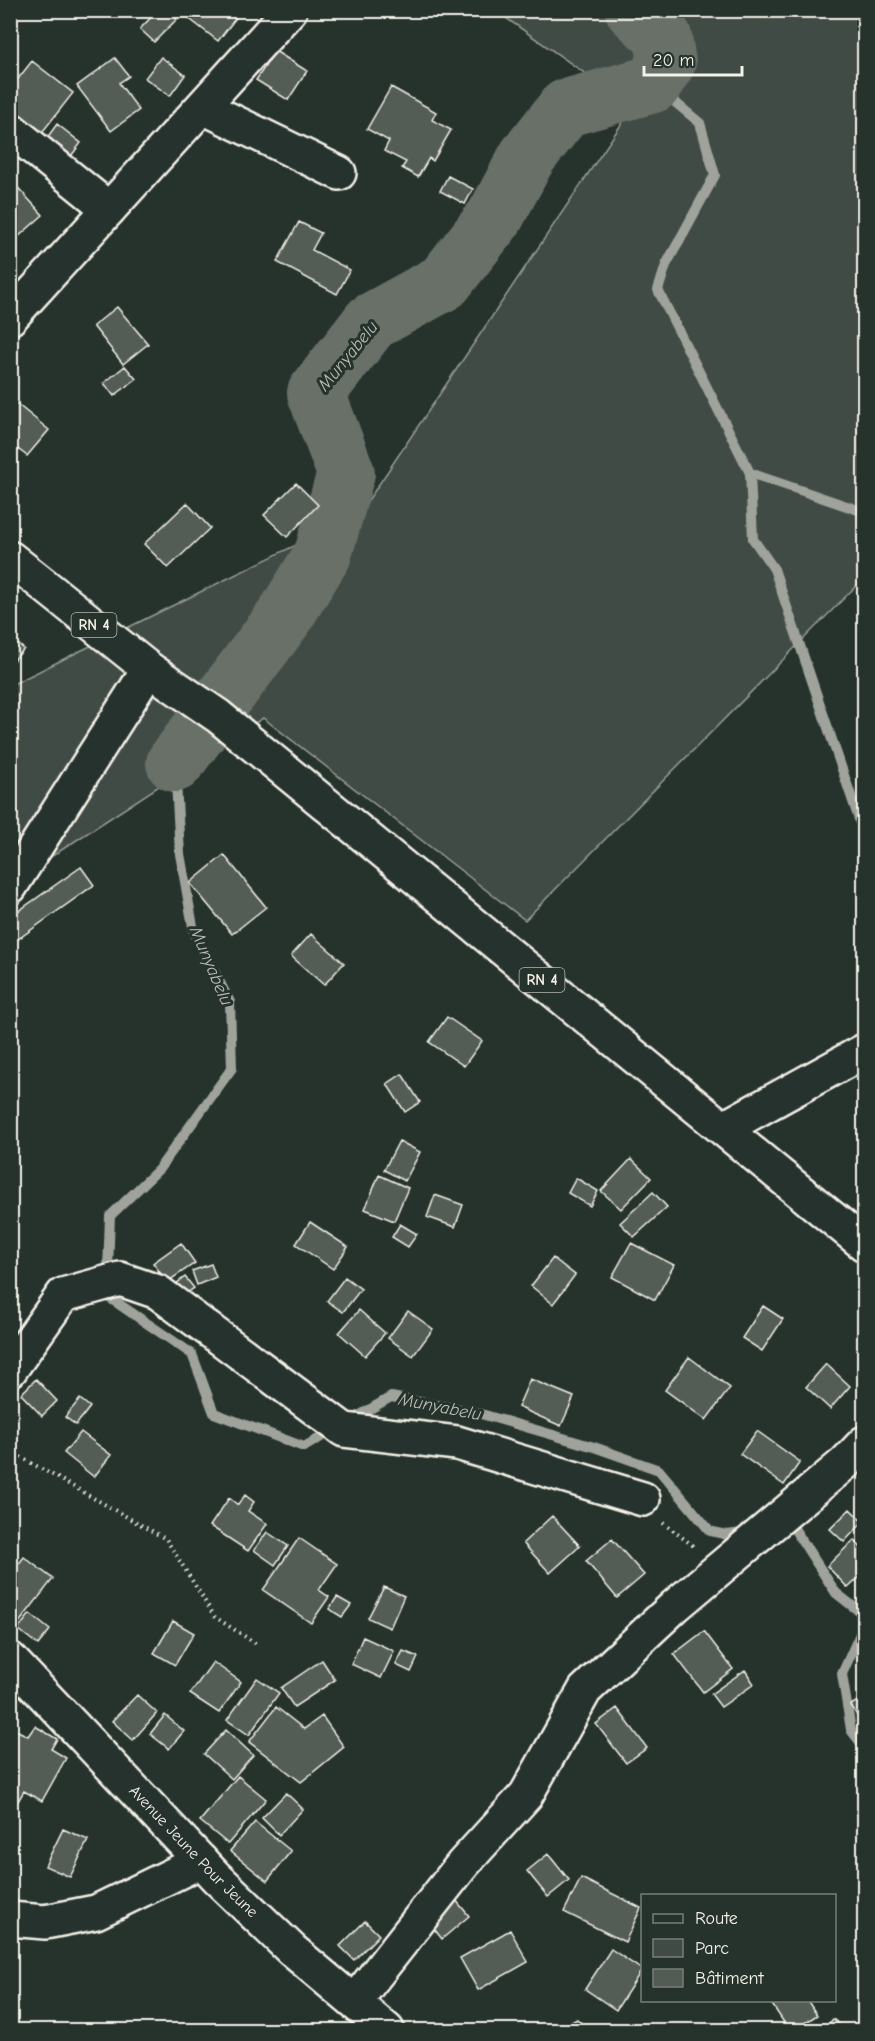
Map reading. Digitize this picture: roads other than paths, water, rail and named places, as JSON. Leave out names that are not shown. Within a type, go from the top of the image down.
[{"type":"main road","points":[[10,318],[290,10]]},
{"type":"main road","points":[[203,106],[339,173]]},
{"type":"main road","points":[[10,129],[109,209]]},
{"type":"main road","name":"RN 4","points":[[10,558],[149,669],[218,716],[864,1244]]},
{"type":"main road","points":[[10,887],[149,669]]},
{"type":"main road","points":[[724,1128],[864,1051]]},
{"type":"main road","points":[[10,1370],[63,1295],[120,1279],[158,1292],[344,1430],[457,1443],[643,1500]]},
{"type":"main road","points":[[355,2001],[463,1864],[526,1795],[585,1690],[675,1606],[845,1463],[864,1443]]},
{"type":"main road","name":"Avenue Jeune Pour Jeune","points":[[10,1659],[201,1862],[292,1950],[355,2001],[387,2031]]},
{"type":"main road","points":[[10,1919],[45,1922],[96,1912],[201,1862]]},
{"type":"waterway","name":"Munyabelu","points":[[175,763],[283,619],[323,554],[346,473],[316,393],[371,322],[444,282],[495,217],[527,157],[566,108],[653,84],[667,62],[663,37],[634,10]]},
{"type":"waterway","points":[[653,84],[700,123],[715,175],[666,265],[658,290],[750,473],[753,539],[774,569],[864,834]]},
{"type":"waterway","points":[[750,473],[864,512]]},
{"type":"waterway","name":"Munyabelu","points":[[175,763],[180,854],[194,932],[230,1002],[232,1068],[159,1169],[110,1216],[107,1296],[192,1354],[214,1413],[304,1447],[335,1429]]},
{"type":"waterway","name":"Munyabelu","points":[[348,1422],[391,1397],[471,1411],[594,1447],[659,1470],[710,1531],[727,1535],[742,1533],[746,1527]]},
{"type":"waterway","name":"Munyabelu","points":[[785,1517],[836,1593],[864,1615]]},
{"type":"waterway","name":"Munyabelu","points":[[864,1625],[842,1674],[851,1730],[864,1747]]}]
